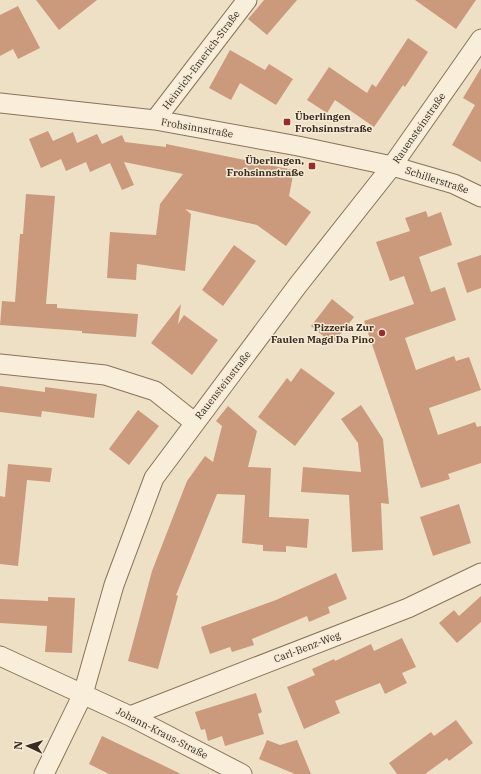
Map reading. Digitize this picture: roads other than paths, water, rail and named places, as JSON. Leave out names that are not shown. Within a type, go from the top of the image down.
[{"type":"street","name":"Heinrich-Emerich-Straße","points":[[155,120],[247,0]]},
{"type":"street","name":"Rauensteinstraße","points":[[44,774],[82,694],[114,585],[154,478],[194,422],[275,318],[298,285],[392,166],[481,39]]},
{"type":"street","name":"Frohsinnstraße","points":[[0,103],[155,120],[392,166]]},
{"type":"street","name":"Schillerstraße","points":[[392,166],[454,184],[481,197]]},
{"type":"street","points":[[0,364],[105,375],[155,391],[194,422]]},
{"type":"street","name":"Carl-Benz-Weg","points":[[130,716],[408,608],[481,573]]},
{"type":"street","points":[[0,656],[82,694]]},
{"type":"street","name":"Johann-Kraus-Straße","points":[[82,694],[130,716],[242,774]]},
{"type":"place","name":"Überlingen Frohsinnstraße","points":[[287,122]]},
{"type":"place","name":"Überlingen, Frohsinnstraße","points":[[312,166]]},
{"type":"place","name":"Pizzeria Zur Faulen Magd Da Pino","points":[[382,333]]}]
